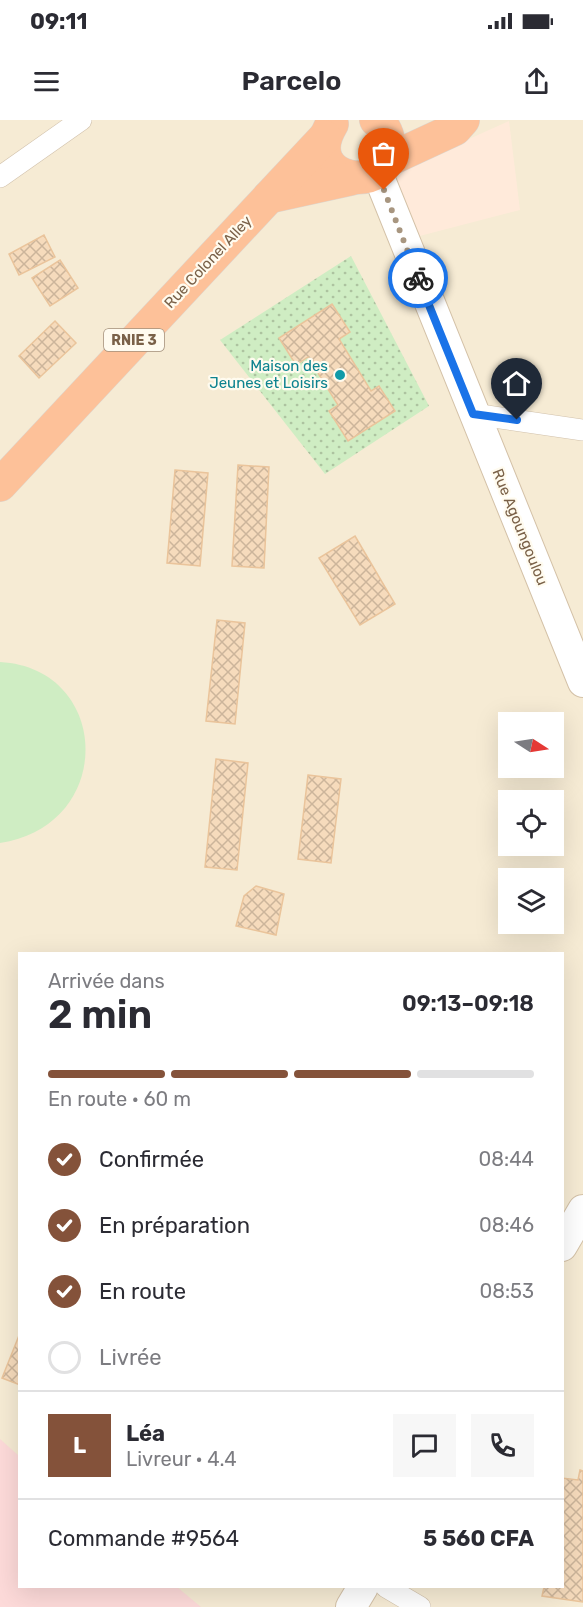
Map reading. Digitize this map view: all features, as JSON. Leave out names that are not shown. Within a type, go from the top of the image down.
[{"type":"highway","points":[[371,171],[390,148],[388,135],[376,120]]},
{"type":"highway","points":[[269,197],[371,171],[455,129],[464,120]]},
{"type":"highway","name":"RNIE 3","points":[[331,129],[324,151],[329,164],[338,174],[371,171]]},
{"type":"highway","name":"Rue Colonel Alley","points":[[3,476],[331,129]]},
{"type":"main road","name":"Rue Agoungoulou","points":[[371,171],[583,682]]},
{"type":"main road","points":[[564,1243],[583,1210]]},
{"type":"main road","points":[[351,1607],[362,1588]]},
{"type":"street","points":[[0,177],[81,120]]},
{"type":"street","points":[[473,414],[583,430]]},
{"type":"street","points":[[388,1588],[420,1607]]},
{"type":"shaded area","points":[[0,120],[583,120],[583,1607],[0,1607]]},
{"type":"shaded area","points":[[509,121],[520,210],[412,238],[389,175]]},
{"type":"shaded area","points":[[0,1439],[18,1455],[18,1588],[178,1588],[201,1607],[0,1607]]},
{"type":"green space","points":[[351,256],[429,406],[325,474],[220,340]]},
{"type":"green space","points":[[0,662],[37,671],[63,690],[80,717],[86,748],[81,779],[65,808],[38,830],[0,843]]},
{"type":"building","points":[[44,235],[55,257],[19,275],[9,254]]},
{"type":"building","points":[[60,260],[78,288],[50,306],[32,278]]},
{"type":"building","name":"Maison des Jeunes et Loisirs","points":[[332,304],[350,332],[339,339],[371,391],[379,386],[395,411],[348,441],[329,411],[338,405],[308,357],[296,365],[279,338]]},
{"type":"building","points":[[55,321],[76,343],[39,378],[19,356]]},
{"type":"building","points":[[238,465],[269,467],[264,568],[232,566]]},
{"type":"building","points":[[175,470],[208,473],[200,566],[167,563]]},
{"type":"building","points":[[355,536],[395,604],[360,625],[319,558]]},
{"type":"building","points":[[217,620],[245,623],[235,724],[206,721]]},
{"type":"building","points":[[216,759],[248,763],[237,870],[205,867]]},
{"type":"building","points":[[308,775],[341,779],[331,863],[298,859]]},
{"type":"building","points":[[256,886],[284,894],[276,935],[236,926],[244,896]]},
{"type":"building","points":[[18,1338],[18,1384],[2,1378]]},
{"type":"building","points":[[580,1470],[583,1471],[583,1602],[542,1596],[544,1588],[564,1588],[564,1478],[578,1480]]},
{"type":"way so far","points":[[384,190],[418,278]]},
{"type":"place","name":"Maison des Jeunes et Loisirs","points":[[340,375]]},
{"type":"route","points":[[418,278],[473,414],[517,420]]}]
